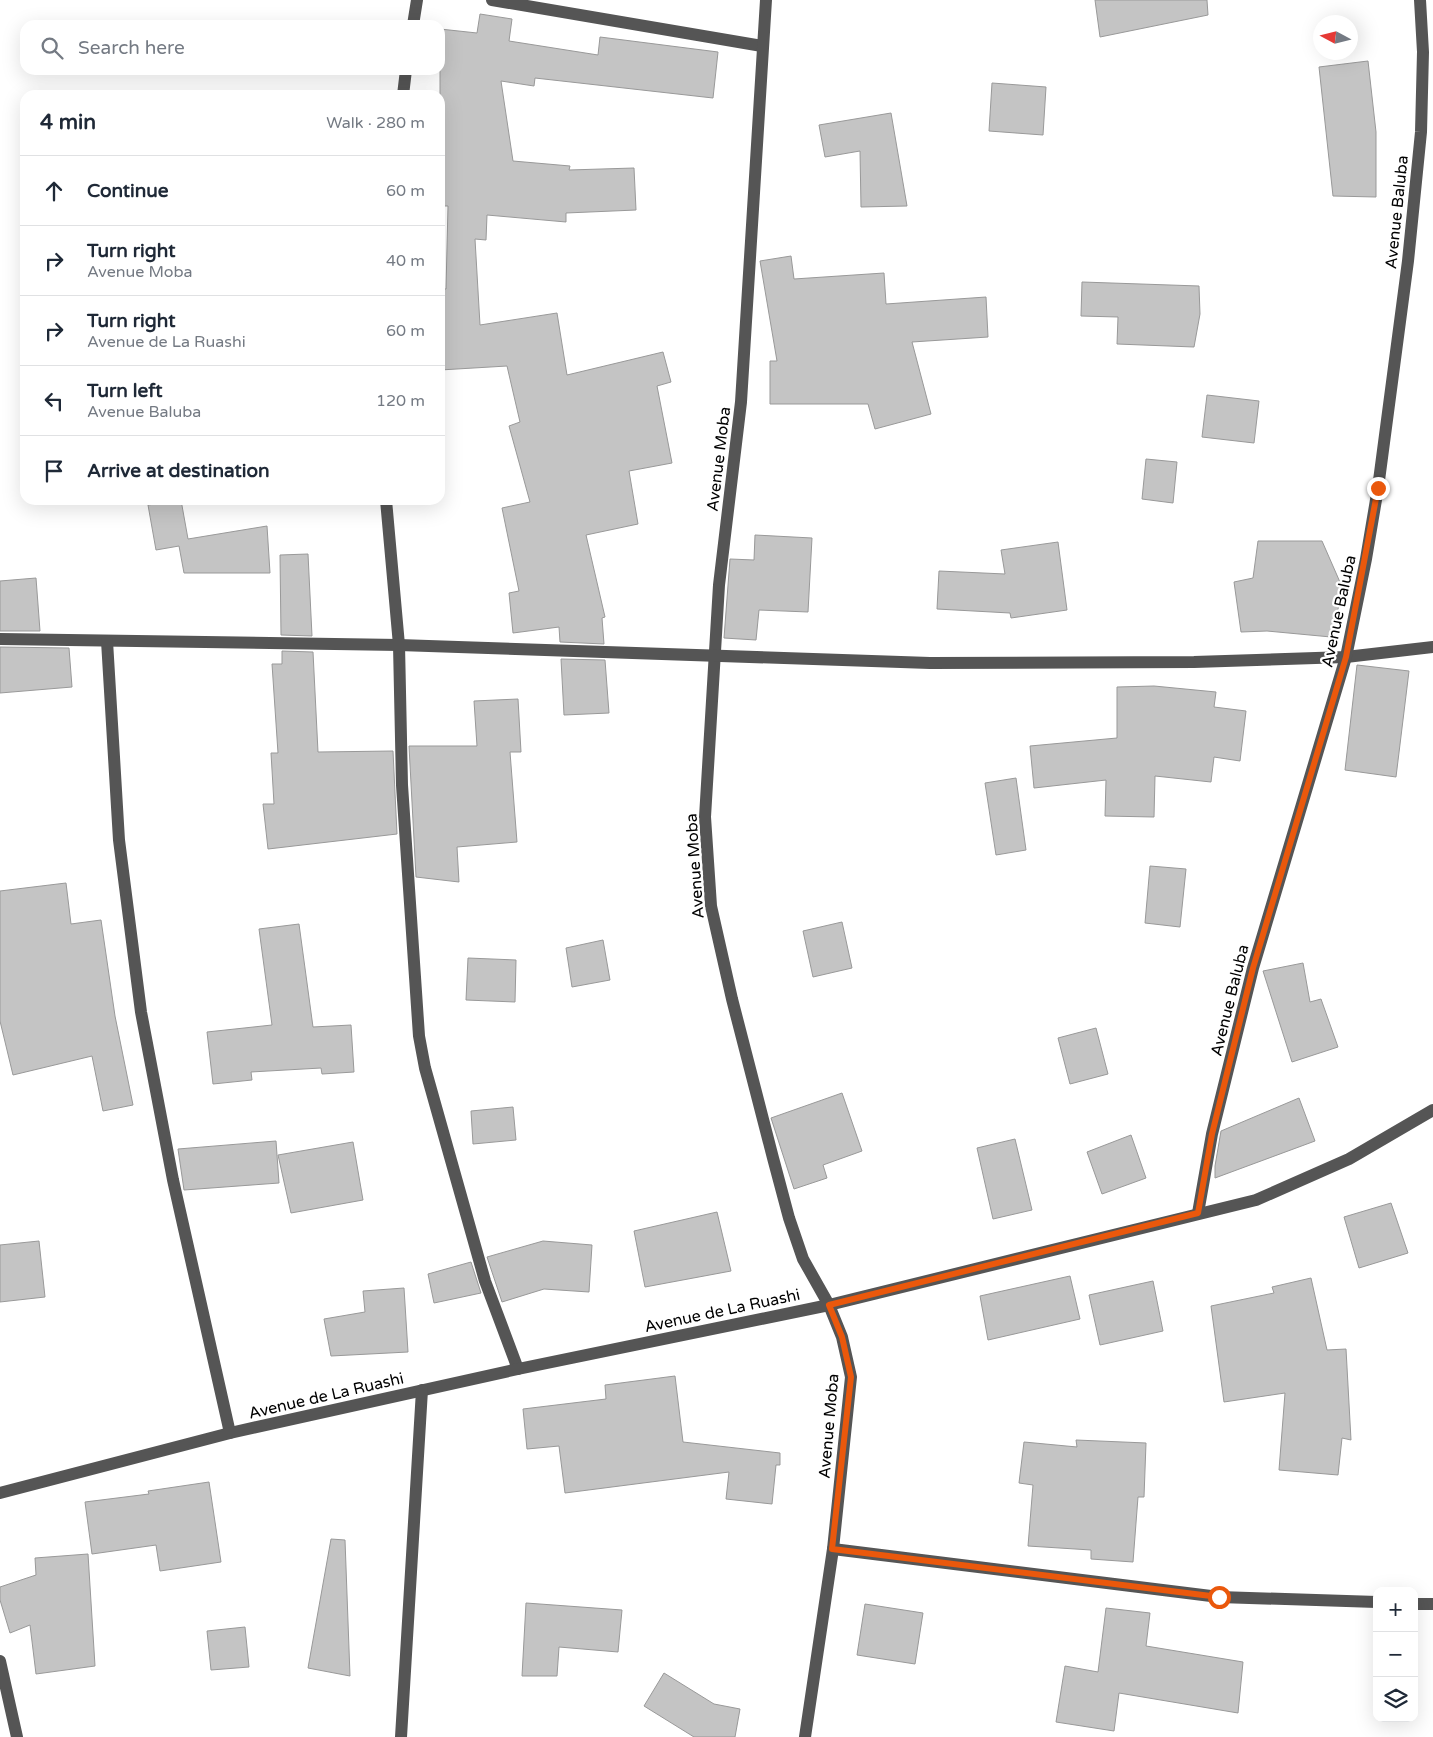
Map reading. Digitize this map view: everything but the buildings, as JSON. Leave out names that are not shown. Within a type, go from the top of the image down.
[{"type":"street","points":[[414,20],[417,0]]},
{"type":"street","points":[[492,0],[762,46]]},
{"type":"street","name":"Avenue Moba","points":[[766,0],[742,402],[719,585],[705,817],[711,906],[732,999],[789,1218],[803,1259],[829,1305],[842,1337],[851,1377],[832,1549],[805,1737]]},
{"type":"street","name":"Avenue Baluba","points":[[1198,1213],[1212,1134],[1253,968],[1346,657],[1378,488],[1408,261],[1421,132],[1423,52],[1420,0]]},
{"type":"street","points":[[404,90],[405,75]]},
{"type":"street","points":[[386,505],[399,645],[402,785],[419,1036],[425,1068],[485,1281],[518,1369]]},
{"type":"street","points":[[0,640],[399,645],[930,663],[1194,662],[1346,657],[1433,646]]},
{"type":"street","points":[[107,641],[119,840],[141,1012],[174,1180],[230,1433]]},
{"type":"street","name":"Avenue de La Ruashi","points":[[0,1493],[230,1433],[518,1369],[829,1305],[1256,1200],[1350,1159],[1433,1110]]},
{"type":"street","points":[[402,1737],[422,1390]]},
{"type":"street","points":[[832,1549],[1219,1597],[1373,1602]]},
{"type":"street","points":[[1418,1604],[1433,1604]]},
{"type":"street","points":[[0,1661],[17,1737]]},
{"type":"route","points":[[1219,1597],[832,1549],[851,1377],[842,1337],[829,1305],[1198,1213],[1212,1134],[1253,968],[1346,657],[1378,488]]}]
